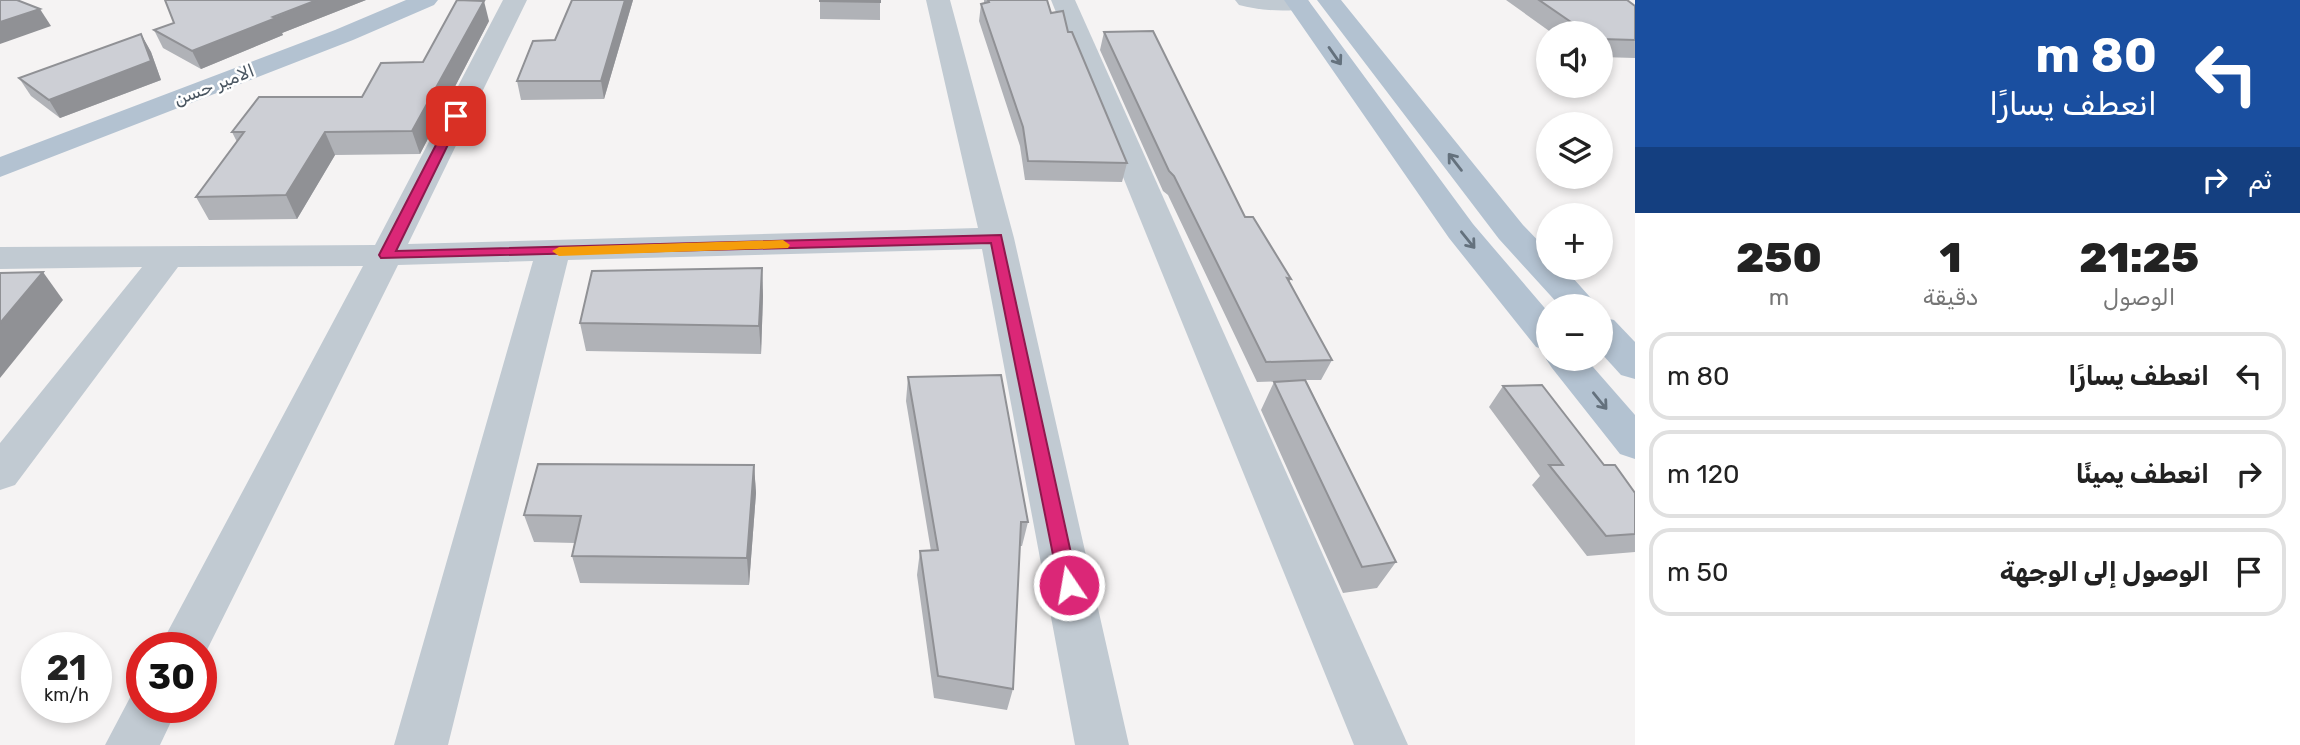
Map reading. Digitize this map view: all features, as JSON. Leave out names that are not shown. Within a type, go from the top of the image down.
[{"type":"main road","name":"الامير حسن","points":[[0,150],[328,29],[399,0]]},
{"type":"main road","name":"الامير حسن","points":[[0,168],[344,35],[426,0]]},
{"type":"main road","points":[[1329,0],[1511,232],[1569,294]]},
{"type":"main road","points":[[1297,2],[1461,231],[1536,322]]},
{"type":"main road","points":[[1613,342],[1635,366]]},
{"type":"main road","points":[[1575,371],[1635,443]]},
{"type":"street","points":[[191,632],[515,0]]},
{"type":"street","points":[[938,0],[997,238],[1102,745]]},
{"type":"street","points":[[1063,0],[1381,745]]},
{"type":"street","points":[[1247,0],[1297,2]]},
{"type":"street","points":[[0,258],[386,255],[997,238]]},
{"type":"street","points":[[421,745],[553,251]]},
{"type":"street","points":[[0,473],[168,257]]},
{"type":"street","points":[[132,745],[144,723]]},
{"type":"building","points":[[0,0],[17,0],[40,9],[0,22]]},
{"type":"building","points":[[165,0],[317,0],[192,51],[154,30],[174,23]]},
{"type":"building","points":[[457,0],[484,1],[412,131],[325,132],[286,195],[196,197],[244,132],[232,132],[259,97],[362,97],[381,63],[423,62]]},
{"type":"building","points":[[572,0],[625,0],[601,81],[517,81],[533,41],[555,40]]},
{"type":"building","points":[[880,0],[880,2],[820,1]]},
{"type":"building","points":[[988,0],[1047,0],[1051,13],[1063,11],[1068,32],[1072,32],[1127,163],[1028,161],[1023,127],[981,4],[989,2]]},
{"type":"building","points":[[1539,0],[1627,0],[1635,6],[1635,40],[1613,39],[1613,21],[1570,21]]},
{"type":"building","points":[[1153,31],[1245,217],[1253,217],[1291,279],[1287,278],[1332,360],[1266,362],[1174,176],[1169,171],[1104,32]]},
{"type":"building","points":[[141,34],[151,61],[49,100],[19,78]]},
{"type":"building","points":[[762,268],[759,326],[580,323],[592,271]]},
{"type":"building","points":[[43,272],[0,323],[0,273]]},
{"type":"building","points":[[1001,375],[1028,522],[1021,522],[1013,689],[938,676],[920,551],[938,550],[908,377]]},
{"type":"building","points":[[1305,380],[1396,562],[1362,567],[1274,382]]},
{"type":"building","points":[[1542,385],[1604,465],[1615,465],[1635,493],[1635,534],[1606,536],[1549,465],[1563,465],[1503,386]]},
{"type":"building","points":[[538,464],[754,465],[747,558],[572,556],[581,516],[524,515]]},
{"type":"slow traffic","points":[[559,251],[783,245]]},
{"type":"route","points":[[456,116],[386,255],[997,238],[1069,585]]}]
